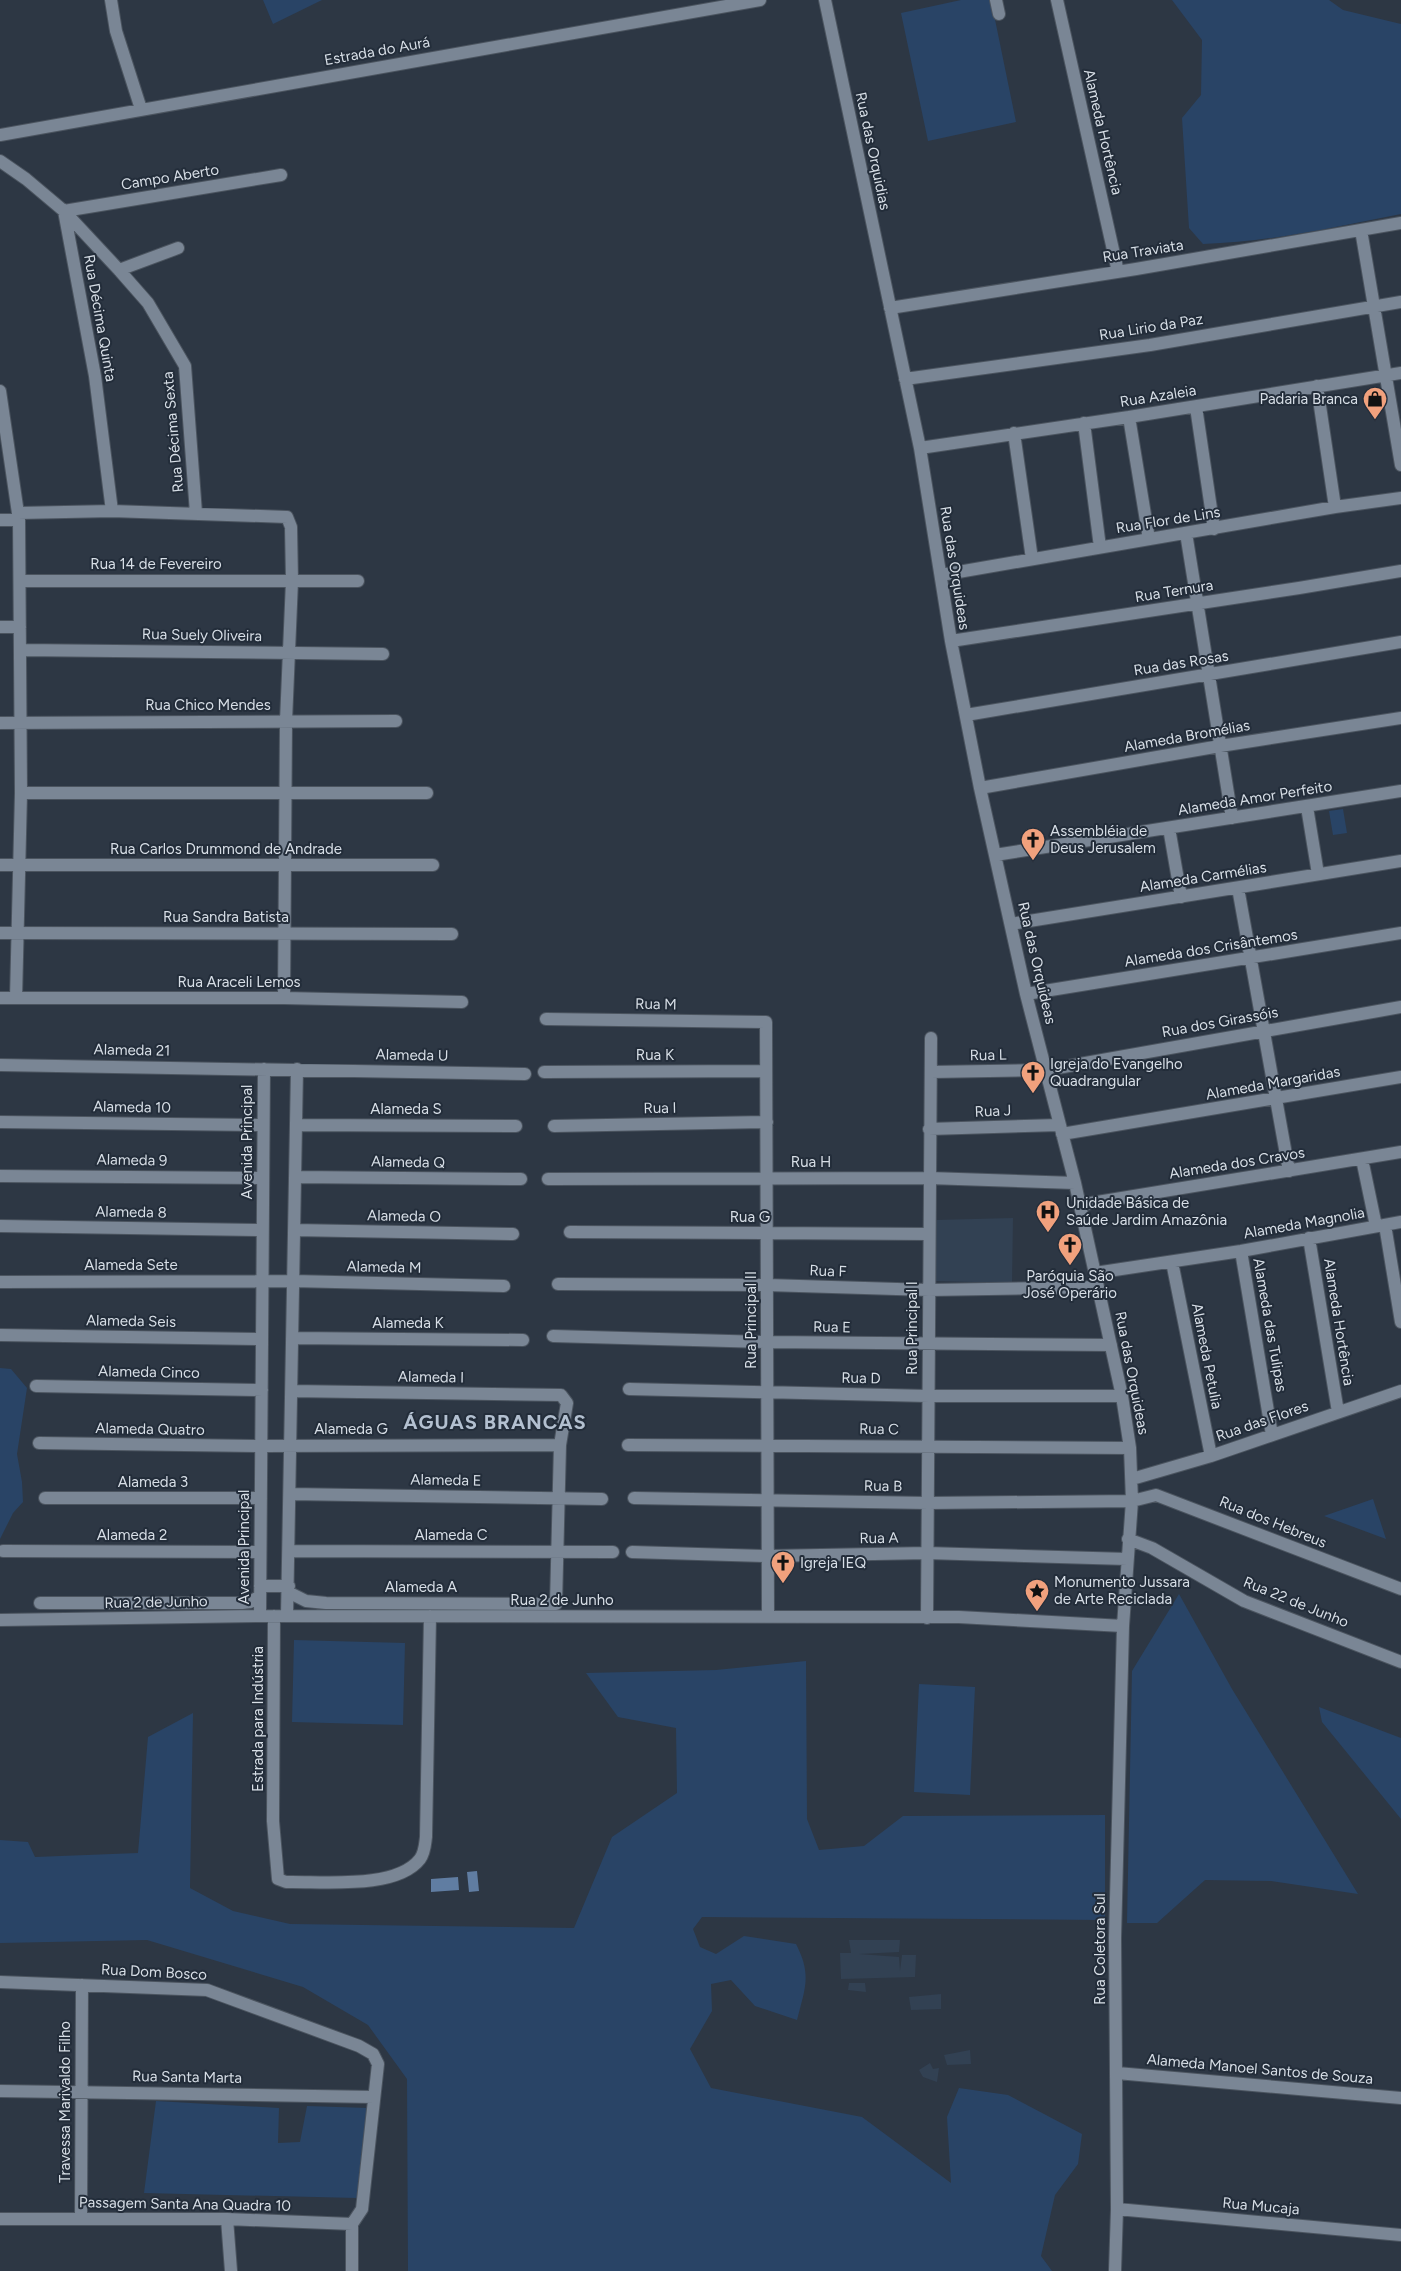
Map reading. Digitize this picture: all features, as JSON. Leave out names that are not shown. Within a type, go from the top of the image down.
[{"type":"street","points":[[110,0],[116,31],[141,109]]},
{"type":"street","name":"Estrada do Aurá","points":[[0,135],[760,0]]},
{"type":"street","name":"Rua das Orquidias","points":[[825,0],[890,308]]},
{"type":"street","points":[[996,0],[999,14]]},
{"type":"street","name":"Alameda Hortência","points":[[1057,0],[1118,272]]},
{"type":"street","points":[[0,161],[26,179],[64,211]]},
{"type":"street","name":"Campo Aberto","points":[[64,211],[281,175]]},
{"type":"street","name":"Rua Décima Sexta","points":[[64,211],[148,303],[185,366],[196,513]]},
{"type":"street","name":"Rua Décima Quinta","points":[[64,211],[95,376],[112,512]]},
{"type":"street","name":"Rua Traviata","points":[[890,308],[1118,272],[1401,223]]},
{"type":"street","points":[[1361,230],[1401,465]]},
{"type":"street","points":[[119,270],[178,248]]},
{"type":"street","name":"Rua Lirio da Paz","points":[[906,379],[1150,344],[1401,302]]},
{"type":"street","name":"Rua das Orquideas","points":[[890,308],[920,448],[951,641],[980,788],[1026,994],[1075,1183],[1122,1396],[1130,1448],[1132,1479],[1123,1626]]},
{"type":"street","name":"Rua Azaleia","points":[[920,448],[1129,418],[1401,373]]},
{"type":"street","points":[[1317,386],[1335,508]]},
{"type":"street","points":[[0,390],[19,517],[21,793],[16,998]]},
{"type":"street","points":[[1196,407],[1214,529]]},
{"type":"street","points":[[1129,418],[1149,540]]},
{"type":"street","points":[[1084,423],[1100,547]]},
{"type":"street","points":[[1014,433],[1032,559]]},
{"type":"street","name":"Rua Flor de Lins","points":[[941,575],[1401,498]]},
{"type":"street","points":[[0,520],[19,517],[112,512],[287,517],[291,528],[292,581],[286,721],[284,998]]},
{"type":"street","points":[[1186,533],[1232,818]]},
{"type":"street","name":"Rua Ternura","points":[[951,641],[1401,571]]},
{"type":"street","name":"Rua 14 de Fevereiro","points":[[20,581],[292,581]]},
{"type":"street","points":[[292,581],[358,581]]},
{"type":"street","points":[[0,626],[20,627]]},
{"type":"street","name":"Rua das Rosas","points":[[966,715],[1401,642]]},
{"type":"street","name":"Rua Suely Oliveira","points":[[21,650],[382,654]]},
{"type":"street","name":"Alameda Bromélias","points":[[980,788],[1220,746],[1401,718]]},
{"type":"street","name":"Rua Chico Mendes","points":[[21,723],[396,721]]},
{"type":"street","points":[[0,724],[21,723]]},
{"type":"street","name":"Alameda Amor Perfeito","points":[[995,855],[1401,792]]},
{"type":"street","points":[[21,793],[428,793]]},
{"type":"street","points":[[1307,807],[1318,874]]},
{"type":"street","points":[[1169,828],[1181,897]]},
{"type":"street","name":"Alameda Carmélias","points":[[1011,924],[1401,862]]},
{"type":"street","points":[[0,865],[19,866]]},
{"type":"street","name":"Rua Carlos Drummond de Andrade","points":[[19,866],[433,865]]},
{"type":"street","points":[[1238,888],[1289,1171]]},
{"type":"street","name":"Rua Sandra Batista","points":[[0,933],[452,934]]},
{"type":"street","name":"Alameda dos Crisântemos","points":[[1026,994],[1401,933]]},
{"type":"street","name":"Rua Araceli Lemos","points":[[0,998],[284,998],[462,1002]]},
{"type":"street","name":"Rua dos Girassóis","points":[[1046,1070],[1401,1007]]},
{"type":"street","name":"Rua M","points":[[546,1019],[766,1022]]},
{"type":"street","name":"Rua Principal II","points":[[766,1022],[768,1617]]},
{"type":"street","name":"Rua Principal I","points":[[927,1618],[931,1038]]},
{"type":"street","name":"Alameda 21","points":[[0,1064],[264,1069]]},
{"type":"street","name":"Avenida Principal","points":[[260,1616],[264,1069],[297,1069]]},
{"type":"street","points":[[287,1616],[297,1069]]},
{"type":"street","name":"Alameda U","points":[[297,1069],[526,1074]]},
{"type":"street","name":"Rua L","points":[[931,1072],[1046,1070]]},
{"type":"street","name":"Rua K","points":[[544,1072],[766,1071]]},
{"type":"street","name":"Alameda Margaridas","points":[[1060,1129],[1276,1099],[1401,1078]]},
{"type":"street","name":"Alameda 10","points":[[0,1122],[263,1125]]},
{"type":"street","name":"Rua I","points":[[554,1126],[767,1122]]},
{"type":"street","name":"Alameda S","points":[[296,1125],[516,1126]]},
{"type":"street","name":"Rua J","points":[[929,1129],[1060,1129]]},
{"type":"street","name":"Alameda dos Cravos","points":[[1079,1205],[1401,1152]]},
{"type":"street","points":[[1362,1159],[1380,1225],[1401,1322]]},
{"type":"street","name":"Alameda 9","points":[[0,1176],[263,1178]]},
{"type":"street","name":"Alameda Q","points":[[295,1177],[521,1179]]},
{"type":"street","name":"Rua H","points":[[548,1178],[929,1178],[1075,1183]]},
{"type":"street","name":"Alameda Magnolia","points":[[1095,1273],[1241,1251],[1401,1222]]},
{"type":"street","name":"Alameda 8","points":[[0,1226],[262,1230]]},
{"type":"street","name":"Alameda O","points":[[294,1230],[513,1234]]},
{"type":"street","name":"Rua G","points":[[570,1232],[929,1234]]},
{"type":"street","name":"Alameda Hortência","points":[[1309,1238],[1338,1412]]},
{"type":"street","name":"Alameda das Tulipas","points":[[1241,1251],[1272,1435]]},
{"type":"street","name":"Alameda Petulia","points":[[1172,1262],[1211,1456]]},
{"type":"street","name":"Alameda M","points":[[262,1281],[504,1286]]},
{"type":"street","name":"Alameda Sete","points":[[0,1282],[262,1281]]},
{"type":"street","name":"Rua F","points":[[558,1284],[767,1285],[929,1290],[1098,1287]]},
{"type":"street","name":"Alameda Seis","points":[[0,1335],[262,1339]]},
{"type":"street","name":"Rua E","points":[[553,1336],[767,1342],[1111,1345]]},
{"type":"street","name":"Alameda K","points":[[292,1338],[523,1340]]},
{"type":"street","name":"Alameda Cinco","points":[[36,1386],[262,1390]]},
{"type":"street","name":"Rua D","points":[[629,1389],[928,1396],[1122,1396]]},
{"type":"street","name":"Alameda I","points":[[291,1391],[561,1394],[566,1402],[560,1445]]},
{"type":"street","name":"Rua das Flores","points":[[1132,1479],[1211,1456],[1401,1391]]},
{"type":"street","name":"Alameda Quatro","points":[[39,1443],[261,1446]]},
{"type":"street","points":[[558,1552],[560,1445]]},
{"type":"street","name":"Alameda G","points":[[261,1446],[560,1445]]},
{"type":"street","name":"Rua C","points":[[628,1445],[1130,1448]]},
{"type":"street","name":"Alameda E","points":[[290,1494],[602,1499]]},
{"type":"street","name":"Rua dos Hebreus","points":[[1132,1501],[1159,1495],[1401,1590]]},
{"type":"street","name":"Alameda 3","points":[[45,1498],[261,1498]]},
{"type":"street","name":"Rua B","points":[[634,1498],[928,1503],[1132,1501]]},
{"type":"street","name":"Rua 22 de Junho","points":[[1128,1539],[1152,1548],[1244,1601],[1401,1662]]},
{"type":"street","name":"Alameda 2","points":[[4,1551],[260,1552]]},
{"type":"street","name":"Alameda C","points":[[288,1551],[613,1552]]},
{"type":"street","name":"Alameda A","points":[[288,1589],[306,1600],[326,1603],[556,1604],[558,1552]]},
{"type":"street","name":"Rua A","points":[[632,1552],[768,1556],[927,1553],[1127,1559]]},
{"type":"street","points":[[40,1604],[242,1603],[250,1602],[260,1591],[288,1589]]},
{"type":"street","name":"Rua 2 de Junho","points":[[0,1620],[260,1616],[959,1617],[1123,1626]]},
{"type":"street","name":"Estrada para Indústria","points":[[274,1616],[273,1821],[278,1879],[281,1881],[375,1881],[399,1874],[421,1858],[426,1837],[430,1616]]},
{"type":"street","name":"Rua Coletora Sul","points":[[1115,2271],[1117,2073],[1115,1938],[1123,1626]]},
{"type":"street","name":"Rua Dom Bosco","points":[[0,1982],[207,1990],[359,2046],[373,2054],[378,2064],[374,2097]]},
{"type":"street","name":"Travessa Marivaldo Filho","points":[[81,2219],[82,1985]]},
{"type":"street","name":"Alameda Manoel Santos de Souza","points":[[1117,2073],[1401,2098]]},
{"type":"street","name":"Rua Santa Marta","points":[[0,2090],[374,2097]]},
{"type":"street","points":[[352,2271],[352,2224],[362,2209],[374,2097]]},
{"type":"street","name":"Rua Mucaja","points":[[1117,2209],[1401,2235]]},
{"type":"street","name":"Passagem Santa Ana Quadra 10","points":[[0,2218],[227,2219],[352,2224]]},
{"type":"street","points":[[227,2219],[231,2271]]},
{"type":"shaded area","points":[[263,0],[322,0],[273,24]]},
{"type":"shaded area","points":[[961,0],[991,0],[1016,122],[928,141],[901,13]]},
{"type":"shaded area","points":[[1172,0],[1329,0],[1343,10],[1401,24],[1401,214],[1278,237],[1203,244],[1189,228],[1182,118],[1201,95],[1202,40]]},
{"type":"shaded area","points":[[1343,809],[1347,833],[1333,835],[1329,811]]},
{"type":"shaded area","points":[[1013,1218],[1012,1283],[936,1281],[935,1220]]},
{"type":"shaded area","points":[[0,1368],[11,1369],[27,1388],[17,1454],[23,1502],[13,1513],[0,1539]]},
{"type":"shaded area","points":[[1373,1499],[1386,1539],[1324,1516]]},
{"type":"shaded area","points":[[1179,1594],[1232,1689],[1358,1894],[1271,1881],[1205,1880],[1157,1923],[1127,1923],[1132,1671]]},
{"type":"shaded area","points":[[294,1640],[405,1643],[403,1725],[292,1722]]},
{"type":"shaded area","points":[[806,1661],[807,1819],[819,1850],[864,1846],[903,1816],[1105,1815],[1105,1920],[702,1917],[693,1929],[700,1947],[716,1954],[744,1936],[796,1944],[804,1964],[806,1982],[797,2020],[755,2006],[731,1980],[711,1984],[712,2011],[690,2049],[711,2088],[862,2117],[951,2183],[947,2117],[959,2088],[1008,2095],[1082,2134],[1078,2164],[1055,2195],[1041,2256],[1052,2271],[408,2271],[407,2079],[368,2025],[303,1987],[147,1940],[0,1943],[0,1840],[28,1842],[35,1857],[138,1853],[148,1737],[193,1713],[190,1888],[233,1911],[290,1924],[574,1928],[612,1837],[677,1793],[676,1728],[618,1717],[586,1673],[716,1670]]},
{"type":"shaded area","points":[[919,1684],[975,1687],[970,1795],[914,1792]]},
{"type":"shaded area","points":[[1319,1707],[1401,1738],[1401,1819],[1322,1722]]},
{"type":"shaded area","points":[[477,1871],[479,1891],[469,1892],[467,1872]]},
{"type":"shaded area","points":[[458,1877],[459,1890],[431,1892],[431,1879]]},
{"type":"shaded area","points":[[849,1940],[900,1940],[899,1952],[859,1954],[899,1957],[900,1971],[902,1955],[916,1955],[915,1977],[841,1979],[840,1953],[851,1953]]},
{"type":"shaded area","points":[[849,1983],[865,1983],[866,1992],[848,1990]]},
{"type":"shaded area","points":[[941,1994],[941,2009],[911,2010],[909,1997]]},
{"type":"shaded area","points":[[970,2050],[971,2064],[947,2065],[944,2055]]},
{"type":"shaded area","points":[[930,2063],[933,2069],[939,2068],[937,2082],[923,2077],[919,2070]]},
{"type":"shaded area","points":[[156,2101],[279,2108],[278,2143],[300,2142],[307,2106],[368,2108],[357,2198],[144,2193]]},
{"type":"place","name":"Padaria Branca","points":[[1375,420]]},
{"type":"place","name":"Assembléia de Deus Jerusalem","points":[[1033,861]]},
{"type":"place","name":"Igreja do Evangelho Quadrangular","points":[[1033,1094]]},
{"type":"place","name":"Unidade Básica de Saúde Jardim Amazônia","points":[[1048,1233]]},
{"type":"place","name":"Paróquia São José Operário","points":[[1070,1266]]},
{"type":"place","name":"Igreja IEQ","points":[[783,1584]]},
{"type":"place","name":"Monumento Jussara de Arte Reciclada","points":[[1037,1612]]},
{"type":"district","name":"ÁGUAS BRANCAS","points":[[495,1422]]}]
